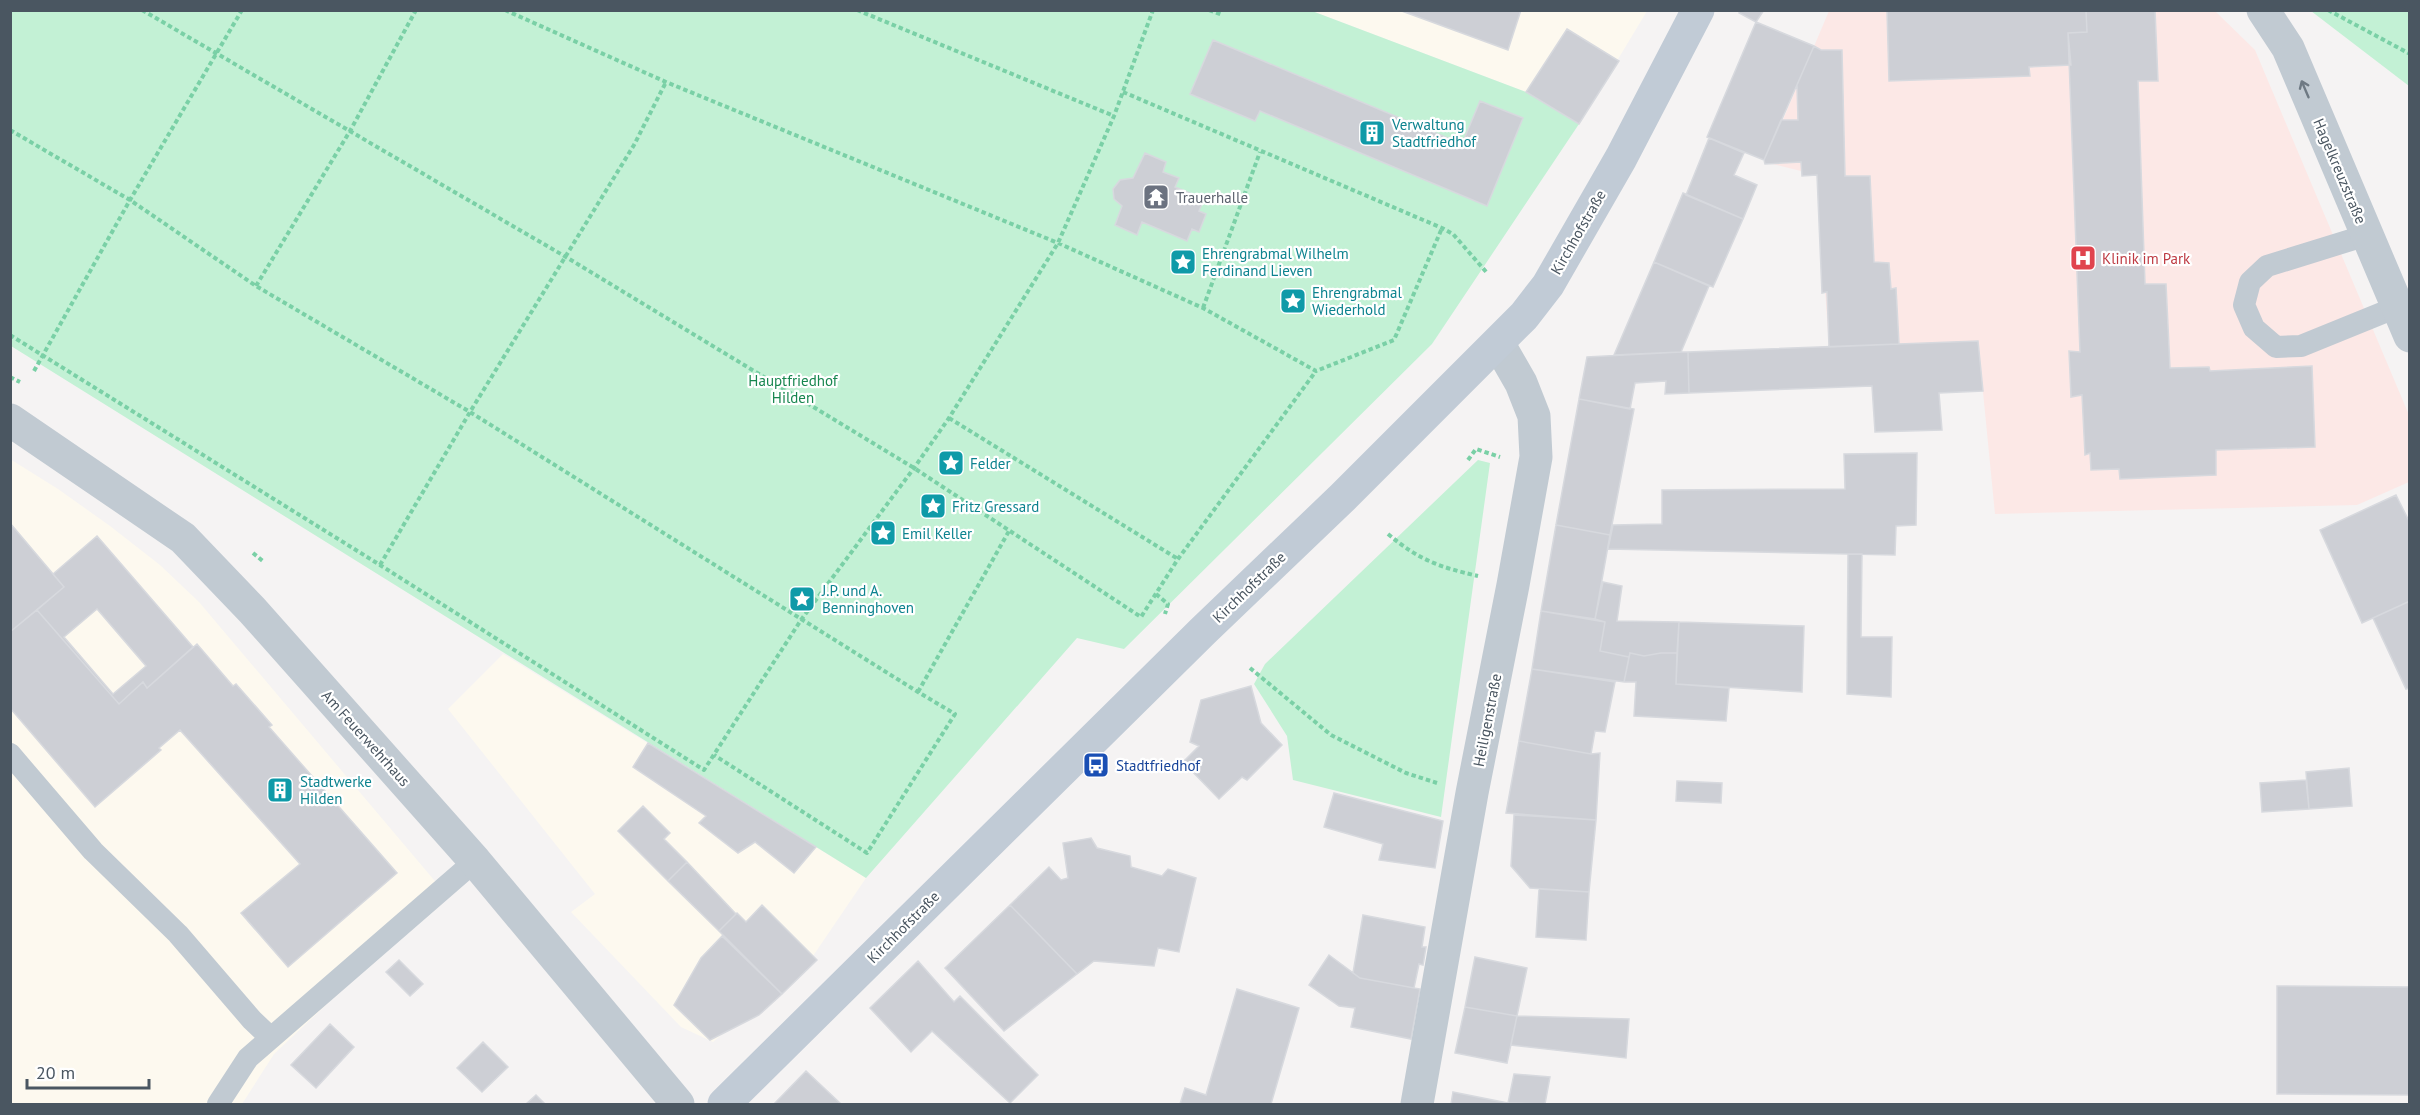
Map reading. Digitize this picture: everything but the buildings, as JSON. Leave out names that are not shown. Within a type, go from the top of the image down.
[{"type":"main road","name":"Kirchhofstraße","points":[[724,1104],[1524,316],[1548,285],[1621,158],[1698,10]]},
{"type":"street","name":"Hagelkreuzstraße","points":[[2263,10],[2288,48],[2403,322]]},
{"type":"street","name":"Heiligenstraße","points":[[1417,1104],[1472,793],[1536,457],[1534,416],[1521,383],[1498,344]]},
{"type":"street","name":"Am Feuerwehrhaus","points":[[10,420],[183,538],[252,610],[475,861],[678,1104]]},
{"type":"lane","points":[[2367,235],[2267,266],[2250,282],[2244,305],[2254,328],[2276,347],[2301,346],[2403,322]]},
{"type":"lane","points":[[10,754],[93,851],[178,934],[252,1020],[271,1038]]},
{"type":"lane","points":[[218,1104],[248,1058],[475,861]]},
{"type":"path","points":[[142,10],[566,257],[914,468],[1141,618],[1178,559],[1316,371],[1394,340],[1442,228]]},
{"type":"path","points":[[34,371],[130,200],[242,10]]},
{"type":"path","points":[[256,286],[350,131],[416,10]]},
{"type":"path","points":[[505,10],[666,82],[1058,243],[1203,308],[1316,371]]},
{"type":"path","points":[[856,10],[1114,116]]},
{"type":"path","points":[[10,335],[704,770],[801,620],[949,418],[1058,243],[1114,116],[1153,10]]},
{"type":"path","points":[[1209,10],[1223,15]]},
{"type":"path","points":[[2328,10],[2409,54]]},
{"type":"path","points":[[380,565],[470,412],[634,145],[666,82]]},
{"type":"path","points":[[1123,92],[1442,228],[1453,234],[1488,274]]},
{"type":"path","points":[[10,130],[130,200],[256,286],[470,412],[918,693],[956,714],[867,853],[714,754]]},
{"type":"path","points":[[1203,308],[1260,152]]},
{"type":"path","points":[[949,418],[1178,559]]},
{"type":"path","points":[[1468,460],[1476,449],[1500,457]]},
{"type":"path","points":[[918,693],[1009,531]]},
{"type":"path","points":[[1388,534],[1410,552],[1441,567],[1482,577]]},
{"type":"path","points":[[1156,594],[1168,604],[1163,624]]},
{"type":"path","points":[[1250,668],[1331,735],[1406,773],[1439,783]]},
{"type":"shaded area","points":[[1312,11],[1647,11],[1579,124],[1526,92]]},
{"type":"shaded area","name":"Klinik im Park","points":[[1829,11],[2215,11],[2255,50],[2409,415],[2409,482],[2357,505],[1995,514],[1978,341],[1829,347],[1817,175],[1765,162]]},
{"type":"shaded area","points":[[10,459],[110,526],[160,565],[199,602],[445,893],[274,1054],[242,1104],[11,1104]]},
{"type":"shaded area","points":[[503,654],[866,878],[813,956],[713,1042],[681,1027],[571,912],[595,894],[448,709]]},
{"type":"green space","name":"Hauptfriedhof Hilden","points":[[10,11],[1312,11],[1526,92],[1579,124],[1432,344],[1124,649],[1077,638],[866,878],[11,346]]},
{"type":"green space","points":[[2311,11],[2409,11],[2409,86]]},
{"type":"green space","points":[[1478,460],[1490,463],[1441,817],[1293,780],[1287,736],[1254,684],[1265,664]]},
{"type":"place","name":"Verwaltung Stadtfriedhof","points":[[1372,133]]},
{"type":"place","name":"Trauerhalle","points":[[1156,197]]},
{"type":"place","name":"Klinik im Park","points":[[2083,258]]},
{"type":"place","name":"Ehrengrabmal Wilhelm Ferdinand Lieven","points":[[1183,262]]},
{"type":"place","name":"Ehrengrabmal Wiederhold","points":[[1293,301]]},
{"type":"place","name":"Felder","points":[[951,463]]},
{"type":"place","name":"Fritz Gressard","points":[[933,506]]},
{"type":"place","name":"Emil Keller","points":[[883,533]]},
{"type":"place","name":"J.P. und A. Benninghoven","points":[[802,599]]},
{"type":"place","name":"Stadtfriedhof","points":[[1096,765]]},
{"type":"place","name":"Stadtwerke Hilden","points":[[280,790]]}]
